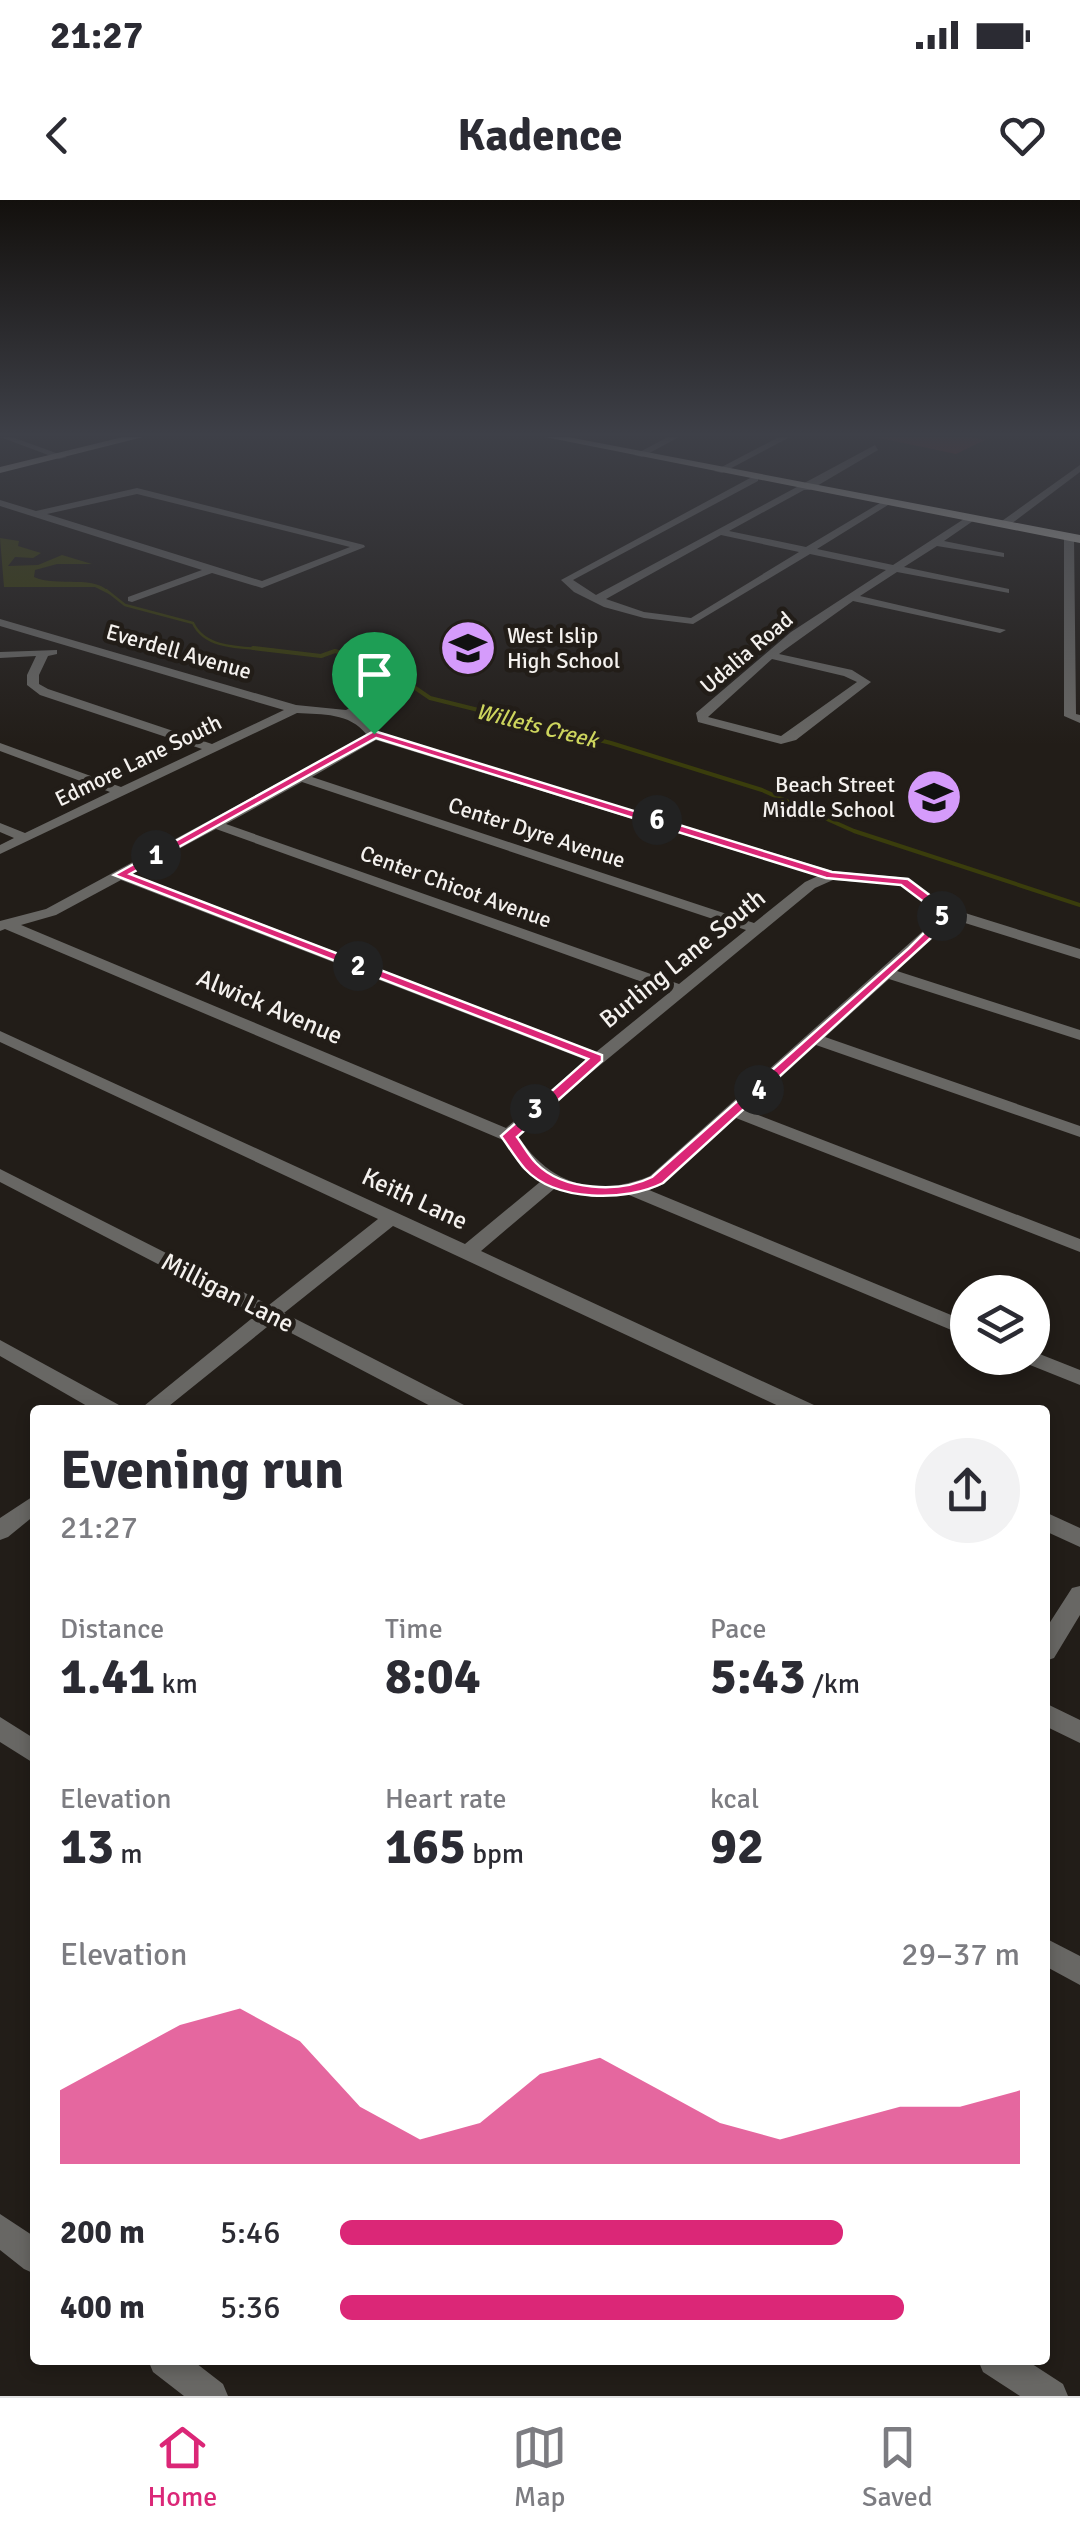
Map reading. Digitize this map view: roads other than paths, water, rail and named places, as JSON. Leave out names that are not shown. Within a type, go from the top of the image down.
[{"type":"street","points":[[115,539],[262,585],[360,547],[330,539]]},
{"type":"street","points":[[641,539],[566,580],[577,591],[598,598],[677,621],[693,621],[822,539]]},
{"type":"street","points":[[598,598],[705,539]]},
{"type":"street","points":[[755,539],[1004,591]]},
{"type":"street","name":"Udalia Road","points":[[774,656],[848,673],[864,682],[792,738],[758,738],[702,719],[702,714],[774,656],[850,597],[938,539]]},
{"type":"street","points":[[1074,539],[1075,718]]},
{"type":"street","points":[[934,542],[1000,554]]},
{"type":"street","points":[[132,599],[212,570]]},
{"type":"street","points":[[238,590],[248,580]]},
{"type":"street","points":[[850,597],[1000,630]]},
{"type":"street","name":"Everdell Avenue","points":[[0,622],[296,709],[348,714]]},
{"type":"street","points":[[0,655],[86,648]]},
{"type":"street","points":[[44,653],[33,675],[34,684],[44,692],[209,747]]},
{"type":"street","points":[[348,714],[397,688]]},
{"type":"street","name":"Edmore Lane South","points":[[0,850],[209,747],[296,709]]},
{"type":"street","points":[[348,714],[362,720],[374,734],[830,875],[904,882],[944,912],[1080,954]]},
{"type":"street","points":[[5,926],[50,912],[302,778],[374,734]]},
{"type":"street","points":[[0,747],[120,791]]},
{"type":"street","name":"Center Dyre Avenue","points":[[302,778],[758,930]]},
{"type":"street","name":"Center Chicot Avenue","points":[[214,824],[682,991]]},
{"type":"street","points":[[0,827],[26,838]]},
{"type":"street","points":[[120,875],[597,1058]]},
{"type":"street","name":"Burling Lane South","points":[[509,1136],[597,1058],[810,886],[830,875]]},
{"type":"street","points":[[636,1191],[657,1180],[735,1112],[939,925],[944,912]]},
{"type":"street","name":"Alwick Avenue","points":[[5,926],[509,1136]]},
{"type":"street","points":[[888,973],[1080,1035]]},
{"type":"street","name":"Keith Lane","points":[[0,1036],[795,1405]]},
{"type":"street","points":[[816,1038],[1080,1132]]},
{"type":"street","points":[[735,1112],[1080,1246]]},
{"type":"street","points":[[509,1136],[532,1168],[552,1181],[594,1190],[636,1191],[950,1322]]},
{"type":"street","name":"Milligan Lane","points":[[0,1175],[446,1405]]},
{"type":"street","points":[[467,1253],[552,1181]]},
{"type":"street","points":[[156,1405],[392,1217]]},
{"type":"street","points":[[0,1347],[102,1405]]},
{"type":"street","points":[[1050,1366],[1080,1378]]},
{"type":"street","points":[[0,1531],[30,1507]]},
{"type":"street","points":[[1050,1523],[1080,1538]]},
{"type":"street","points":[[1050,1644],[1080,1595]]},
{"type":"street","points":[[1050,1717],[1080,1732]]},
{"type":"street","points":[[4,1738],[30,1751]]},
{"type":"street","points":[[1050,1955],[1080,1972]]},
{"type":"street","points":[[0,2230],[30,2254]]},
{"type":"street","points":[[171,2365],[211,2396]]},
{"type":"street","points":[[1001,2365],[1033,2391]]},
{"type":"waterway","name":"Willets Creek","points":[[106,590],[125,605],[193,623],[207,639],[217,643],[266,650]]},
{"type":"waterway","name":"Willets Creek","points":[[253,648],[266,650]]},
{"type":"waterway","name":"Willets Creek","points":[[266,650],[274,650]]},
{"type":"waterway","name":"Willets Creek","points":[[266,650],[321,656],[335,651],[359,658],[383,666],[430,698],[611,743],[762,790],[854,831],[1080,905]]},
{"type":"place","name":"West Islip High School","points":[[468,648]]},
{"type":"place","name":"Beach Street Middle School","points":[[934,797]]}]
